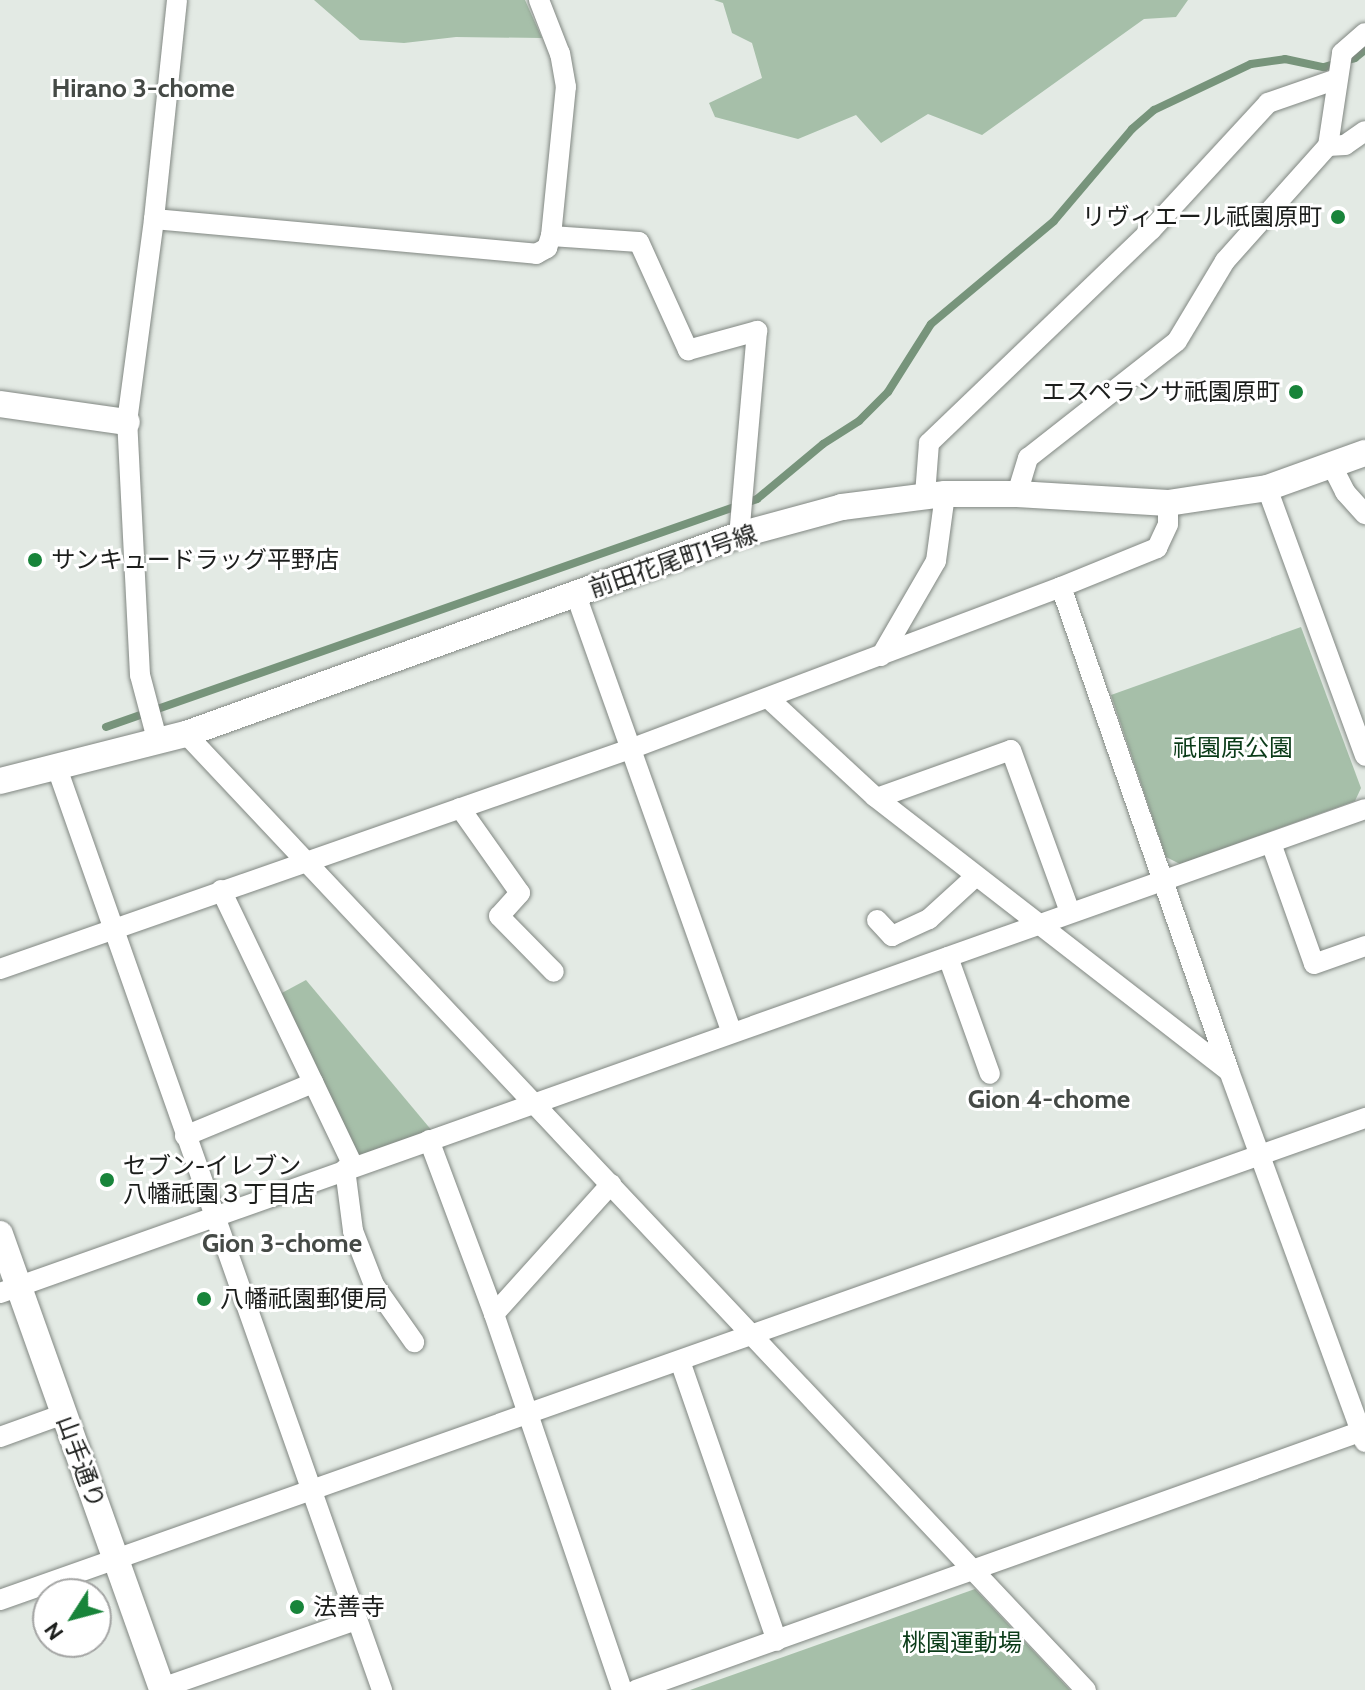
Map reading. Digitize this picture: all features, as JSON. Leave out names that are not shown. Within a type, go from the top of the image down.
[{"type":"street","points":[[152,722],[140,675],[127,422],[154,219],[177,0]]},
{"type":"street","points":[[154,219],[536,254],[547,248],[551,236],[566,87],[560,54],[539,0]]},
{"type":"street","points":[[1017,494],[1028,458],[1177,341],[1225,261],[1328,146],[1342,53],[1365,33]]},
{"type":"street","points":[[881,656],[936,561],[935,494],[929,443],[1151,230],[1268,103],[1337,77]]},
{"type":"street","points":[[1328,146],[1345,145],[1365,131]]},
{"type":"street","points":[[551,236],[639,242],[688,350],[757,331],[741,514]]},
{"type":"street","points":[[0,404],[127,422]]},
{"type":"street","name":"前田花尾町1号線","points":[[0,781],[57,768],[152,722],[186,734],[576,595],[741,514],[842,507],[935,494],[1017,494],[1168,503],[1267,488],[1365,453]]},
{"type":"street","points":[[1332,466],[1345,492],[1365,514]]},
{"type":"street","points":[[1267,488],[1365,756]]},
{"type":"street","points":[[0,969],[769,699],[1061,587],[1157,548],[1168,524],[1168,503]]},
{"type":"street","points":[[636,1690],[1364,1435],[1229,1071],[1165,879],[1061,587]]},
{"type":"street","points":[[576,595],[731,1031]]},
{"type":"street","points":[[769,699],[877,798],[1036,925],[1229,1071]]},
{"type":"street","points":[[186,734],[1086,1690]]},
{"type":"street","points":[[877,798],[1011,750],[1070,912]]},
{"type":"street","points":[[57,768],[309,1492],[382,1690]]},
{"type":"street","points":[[460,808],[520,893],[499,916],[554,972]]},
{"type":"street","points":[[10,1290],[535,1104],[731,1031],[1365,809]]},
{"type":"street","points":[[1271,843],[1314,964],[1365,946]]},
{"type":"street","points":[[877,920],[892,936],[929,919],[975,877]]},
{"type":"street","points":[[221,890],[313,1083],[349,1168],[353,1231],[374,1285],[414,1342]]},
{"type":"street","points":[[948,957],[990,1074]]},
{"type":"street","points":[[185,1136],[313,1083]]},
{"type":"street","points":[[0,1600],[1365,1118]]},
{"type":"street","points":[[429,1140],[494,1314],[622,1690]]},
{"type":"street","points":[[494,1314],[611,1184]]},
{"type":"street","name":"山手通り","points":[[0,1234],[10,1290],[64,1414],[162,1689]]},
{"type":"street","points":[[680,1361],[777,1641]]},
{"type":"street","points":[[0,1437],[64,1414]]},
{"type":"street","points":[[162,1689],[356,1620]]},
{"type":"green space","points":[[314,0],[525,0],[542,38],[456,37],[404,43],[360,40]]},
{"type":"green space","points":[[714,0],[1188,0],[1176,17],[1144,19],[982,135],[928,114],[881,143],[856,115],[798,139],[715,117],[709,103],[762,78],[752,43],[732,33],[723,3]]},
{"type":"green space","name":"祇園原公園","points":[[1301,627],[1361,788],[1355,801],[1180,864],[1166,857],[1111,695]]},
{"type":"green space","points":[[306,980],[433,1132],[359,1156],[280,994]]},
{"type":"green space","name":"桃園運動場","points":[[975,1589],[1070,1690],[690,1690]]},
{"type":"waterway","points":[[106,727],[757,499],[823,444],[859,421],[888,392],[931,324],[1054,221],[1132,129],[1154,110],[1251,64],[1285,59],[1324,67],[1355,58],[1365,50]]},
{"type":"place","name":"リヴィエール祇園原町","points":[[1338,217]]},
{"type":"place","name":"エスペランサ祇園原町","points":[[1296,392]]},
{"type":"place","name":"サンキュードラッグ平野店","points":[[35,560]]},
{"type":"place","name":"セブン-イレブン 八幡祇園３丁目店","points":[[107,1180]]},
{"type":"place","name":"八幡祇園郵便局","points":[[204,1299]]},
{"type":"place","name":"法善寺","points":[[297,1607]]},
{"type":"district","name":"Hirano 3-chome","points":[[143,89]]},
{"type":"district","name":"Gion 4-chome","points":[[1049,1100]]},
{"type":"district","name":"Gion 3-chome","points":[[282,1244]]}]
